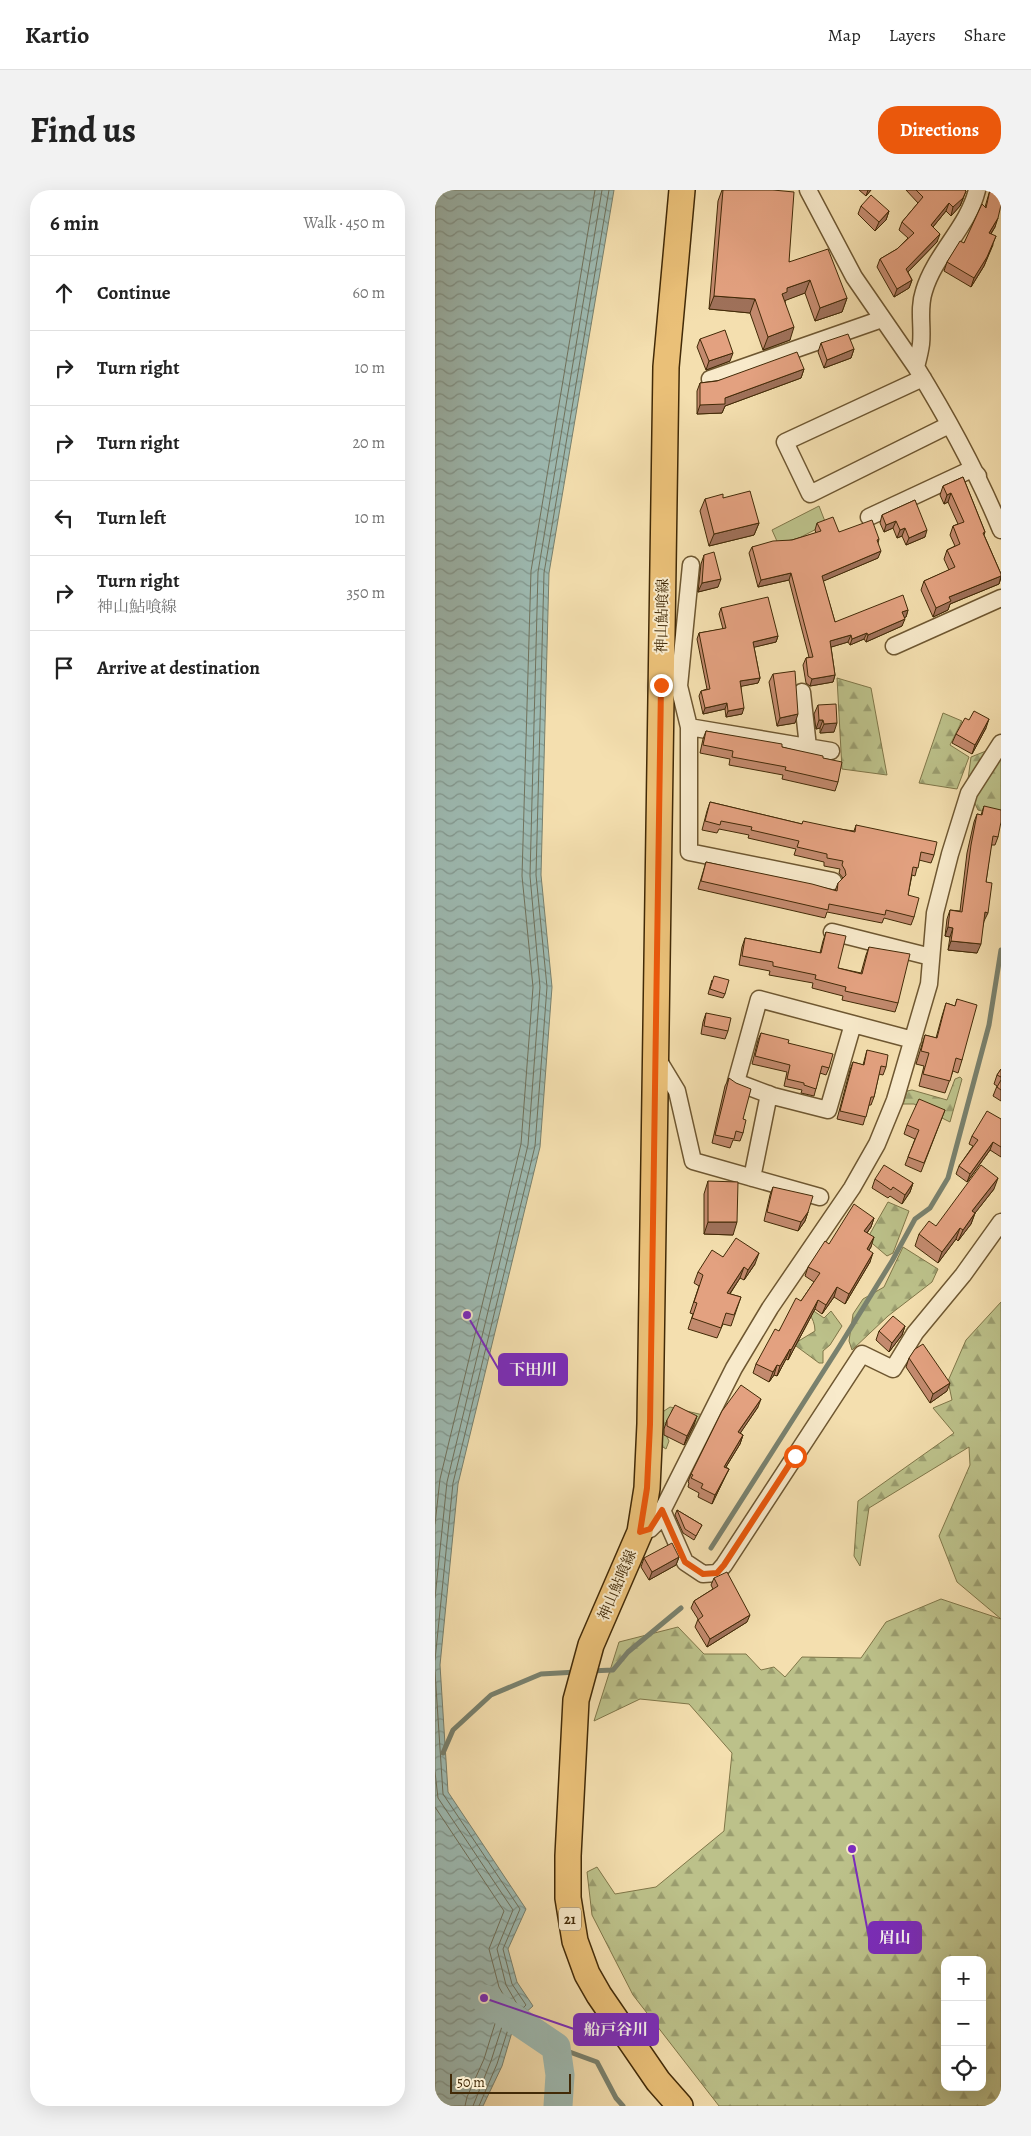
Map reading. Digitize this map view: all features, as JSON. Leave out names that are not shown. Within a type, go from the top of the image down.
[{"type":"main road","name":"神山鮎喰線","points":[[680,2106],[658,2081],[587,1974],[575,1941],[568,1898],[568,1873],[577,1700],[591,1645],[640,1532],[647,1488],[650,1424],[656,1056],[670,686],[666,367],[682,190]]},
{"type":"street","points":[[809,190],[854,277],[920,372],[972,469],[1001,530]]},
{"type":"street","points":[[920,372],[919,312],[924,290],[941,253],[973,205],[973,192]]},
{"type":"street","points":[[710,379],[882,319]]},
{"type":"street","points":[[920,372],[785,442],[809,494],[949,425]]},
{"type":"street","points":[[972,469],[1001,505]]},
{"type":"street","points":[[869,517],[972,469]]},
{"type":"street","points":[[691,565],[670,686],[689,727],[689,852],[833,881]]},
{"type":"street","points":[[894,646],[1001,598]]},
{"type":"street","points":[[802,692],[809,747]]},
{"type":"street","points":[[689,727],[831,751]]},
{"type":"street","points":[[640,1532],[650,1529],[662,1510],[734,1368],[770,1308],[852,1188],[877,1144],[895,1100],[929,984],[935,913],[942,881],[969,793],[1001,743]]},
{"type":"street","points":[[832,932],[931,957]]},
{"type":"street","points":[[853,1024],[828,1110],[769,1094],[735,1082],[759,999],[853,1024],[913,1040]]},
{"type":"street","points":[[656,1056],[677,1091],[693,1161],[820,1197]]},
{"type":"street","points":[[752,1178],[769,1094]]},
{"type":"street","points":[[662,1510],[685,1562],[703,1574],[717,1573],[862,1354],[893,1369],[915,1333],[963,1275],[1001,1222]]},
{"type":"green space","points":[[819,506],[826,524],[780,548],[772,530]]},
{"type":"green space","points":[[837,678],[871,688],[887,775],[842,769]]},
{"type":"green space","points":[[943,713],[962,721],[950,745],[969,757],[957,789],[919,783]]},
{"type":"green space","points":[[1001,745],[1001,816],[978,810],[967,787],[971,757]]},
{"type":"green space","points":[[960,1077],[962,1079],[950,1122],[914,1104],[903,1104],[907,1091],[912,1090],[947,1100],[955,1079]]},
{"type":"green space","points":[[888,1202],[909,1211],[893,1253],[887,1256],[867,1239]]},
{"type":"green space","points":[[903,1247],[938,1269],[932,1282],[888,1316],[852,1350],[849,1341],[853,1314],[863,1299],[884,1287]]},
{"type":"green space","points":[[796,1299],[824,1318],[831,1311],[842,1326],[830,1345],[823,1351],[823,1363],[819,1363],[796,1346],[775,1338],[780,1334],[797,1342],[815,1331],[811,1317]]},
{"type":"green space","points":[[1001,1302],[1001,1619],[957,1582],[939,1536],[970,1465],[969,1447],[869,1508],[860,1566],[854,1556],[858,1501],[954,1433],[933,1408],[952,1400],[948,1381],[966,1340]]},
{"type":"green space","points":[[670,1407],[703,1415],[698,1428],[693,1429],[690,1418],[674,1418],[665,1423],[665,1433],[669,1441],[666,1449],[658,1444],[661,1413]]},
{"type":"green space","points":[[941,1599],[1001,1619],[1001,2106],[719,2106],[633,1995],[592,1915],[587,1872],[597,1867],[615,1894],[656,1887],[724,1831],[732,1753],[689,1704],[640,1699],[594,1721],[619,1642],[678,1627],[704,1654],[746,1654],[761,1670],[774,1667],[785,1677],[802,1657],[861,1658],[886,1622]]},
{"type":"water","points":[[435,190],[614,190],[549,573],[541,875],[552,987],[540,1147],[458,1484],[440,1665],[448,1792],[526,1909],[508,1949],[517,1982],[533,2006],[515,2022],[502,2066],[483,2106],[435,2106]]},
{"type":"building","points":[[723,190],[794,192],[789,262],[828,249],[847,298],[820,308],[810,280],[787,288],[787,292],[782,294],[794,327],[768,337],[755,299],[714,296]]},
{"type":"building","points":[[916,190],[966,191],[963,198],[953,207],[949,203],[931,225],[940,234],[906,269],[912,280],[897,289],[880,259],[897,249],[914,233],[902,222],[923,197]]},
{"type":"building","points":[[990,190],[1001,190],[1001,205],[998,218],[989,233],[996,236],[987,257],[974,278],[947,262],[960,241],[964,243],[982,204],[986,208]]},
{"type":"building","points":[[871,195],[889,211],[879,222],[861,206]]},
{"type":"building","points":[[725,330],[733,353],[709,361],[700,339]]},
{"type":"building","points":[[848,334],[854,349],[827,360],[821,343]]},
{"type":"building","points":[[797,352],[804,369],[725,398],[725,404],[700,405],[700,383],[717,381]]},
{"type":"building","points":[[963,477],[1001,576],[949,597],[951,601],[936,608],[924,581],[955,567],[947,550],[960,544],[953,526],[964,522],[951,493],[947,495],[943,486]]},
{"type":"building","points":[[750,491],[759,523],[714,534],[705,499],[723,494],[723,498]]},
{"type":"building","points":[[915,500],[927,530],[909,538],[905,528],[900,530],[896,521],[886,525],[882,515]]},
{"type":"building","points":[[833,517],[839,532],[872,520],[881,551],[822,576],[835,622],[903,595],[908,610],[902,612],[905,619],[868,635],[867,633],[852,639],[851,635],[830,641],[835,675],[812,679],[808,676],[806,658],[813,657],[791,573],[761,580],[752,547],[773,541],[792,540],[821,531],[817,523]]},
{"type":"building","points":[[714,552],[721,579],[702,583],[704,555]]},
{"type":"building","points":[[768,597],[778,636],[753,642],[760,678],[740,681],[744,708],[728,711],[727,703],[705,708],[701,691],[710,689],[699,633],[726,628],[721,608]]},
{"type":"building","points":[[795,671],[798,714],[780,718],[773,674]]},
{"type":"building","points":[[836,704],[837,723],[824,724],[823,720],[819,720],[818,705]]},
{"type":"building","points":[[974,711],[989,719],[975,745],[956,734],[965,718],[969,720]]},
{"type":"building","points":[[706,731],[782,744],[782,747],[842,762],[838,782],[785,770],[786,767],[732,757],[733,751],[703,745]]},
{"type":"building","points":[[710,802],[802,824],[803,821],[855,832],[856,825],[937,842],[934,855],[921,852],[918,868],[913,867],[908,895],[919,898],[914,917],[886,910],[885,915],[829,904],[828,910],[701,881],[706,862],[837,891],[838,883],[846,875],[842,865],[843,861],[827,858],[827,854],[797,847],[799,841],[751,830],[752,827],[721,821],[720,825],[705,821]]},
{"type":"building","points":[[984,806],[1001,810],[1001,822],[998,837],[993,836],[986,882],[992,883],[988,913],[985,912],[981,944],[951,941],[953,928],[948,927],[950,910],[962,912],[977,814],[982,815]]},
{"type":"building","points":[[826,932],[846,936],[838,968],[862,974],[869,947],[910,954],[898,1003],[845,991],[846,987],[815,979],[816,975],[773,966],[773,962],[742,956],[745,938],[821,953]]},
{"type":"building","points":[[714,976],[729,980],[725,994],[710,989]]},
{"type":"building","points":[[957,999],[977,1005],[962,1060],[956,1058],[950,1081],[923,1074],[929,1053],[921,1051],[925,1035],[937,1038],[946,1003],[955,1006]]},
{"type":"building","points":[[706,1013],[731,1018],[728,1031],[704,1026]]},
{"type":"building","points":[[761,1033],[789,1040],[788,1043],[833,1054],[829,1068],[822,1066],[816,1089],[804,1085],[804,1083],[787,1079],[790,1065],[755,1056]]},
{"type":"building","points":[[867,1050],[888,1055],[886,1067],[881,1066],[874,1097],[871,1097],[866,1117],[840,1111],[853,1062],[864,1065]]},
{"type":"building","points":[[1001,1069],[1001,1077],[997,1075]]},
{"type":"building","points":[[729,1078],[751,1089],[743,1119],[746,1120],[743,1133],[736,1131],[734,1139],[715,1135]]},
{"type":"building","points":[[1001,1080],[1001,1090],[997,1087]]},
{"type":"building","points":[[919,1099],[945,1110],[924,1163],[908,1157],[919,1130],[907,1125]]},
{"type":"building","points":[[987,1111],[1001,1119],[1001,1147],[993,1142],[970,1174],[959,1166],[978,1140],[972,1136]]},
{"type":"building","points":[[884,1165],[913,1183],[905,1195],[893,1187],[891,1190],[875,1179]]},
{"type":"building","points":[[981,1165],[998,1178],[972,1211],[975,1213],[963,1230],[960,1228],[942,1252],[919,1234],[929,1221],[936,1226]]},
{"type":"building","points":[[708,1181],[738,1182],[737,1222],[708,1222]]},
{"type":"building","points":[[773,1187],[813,1196],[808,1212],[801,1222],[767,1212]]},
{"type":"building","points":[[854,1204],[874,1218],[864,1231],[874,1237],[867,1249],[873,1253],[849,1294],[837,1287],[826,1305],[818,1300],[791,1350],[780,1366],[777,1365],[773,1372],[756,1364],[775,1329],[779,1331],[796,1298],[801,1301],[820,1273],[808,1267],[825,1241],[829,1244]]},
{"type":"building","points":[[736,1238],[759,1253],[748,1270],[744,1267],[727,1293],[741,1297],[734,1315],[726,1313],[721,1328],[692,1318],[697,1303],[694,1302],[703,1275],[698,1272],[712,1250],[723,1257]]},
{"type":"building","points":[[893,1316],[905,1326],[892,1343],[879,1331]]},
{"type":"building","points":[[923,1344],[950,1383],[933,1394],[909,1358],[915,1349]]},
{"type":"building","points":[[741,1385],[761,1399],[738,1432],[743,1435],[724,1467],[729,1469],[715,1495],[701,1488],[703,1484],[691,1478],[693,1475],[691,1474],[722,1411]]},
{"type":"building","points":[[675,1405],[697,1416],[687,1436],[667,1426],[667,1420]]},
{"type":"building","points":[[677,1510],[702,1525],[696,1536],[685,1529]]},
{"type":"building","points":[[672,1543],[679,1557],[652,1572],[644,1558]]},
{"type":"building","points":[[727,1572],[750,1615],[710,1639],[698,1620],[703,1616],[694,1601],[718,1586],[714,1578]]},
{"type":"waterway","points":[[711,1548],[839,1347],[892,1261],[915,1219],[930,1208],[948,1178],[989,1025],[1001,950]]},
{"type":"waterway","points":[[590,1671],[613,1670],[628,1652],[681,1608]]},
{"type":"waterway","points":[[443,1753],[453,1730],[491,1695],[541,1674],[577,1672]]},
{"type":"waterway","points":[[485,1999],[556,2047],[560,2075],[558,2106]]},
{"type":"waterway","points":[[556,2047],[597,2062],[616,2098],[623,2106]]},
{"type":"place","name":"下田川","points":[[467,1315]]},
{"type":"place","name":"眉山","points":[[852,1849]]},
{"type":"place","name":"船戸谷川","points":[[484,1998]]},
{"type":"route","points":[[661,685],[650,1424],[647,1488],[640,1532],[650,1529],[656,1523],[662,1510],[685,1562],[703,1574],[717,1573],[795,1456]]}]
